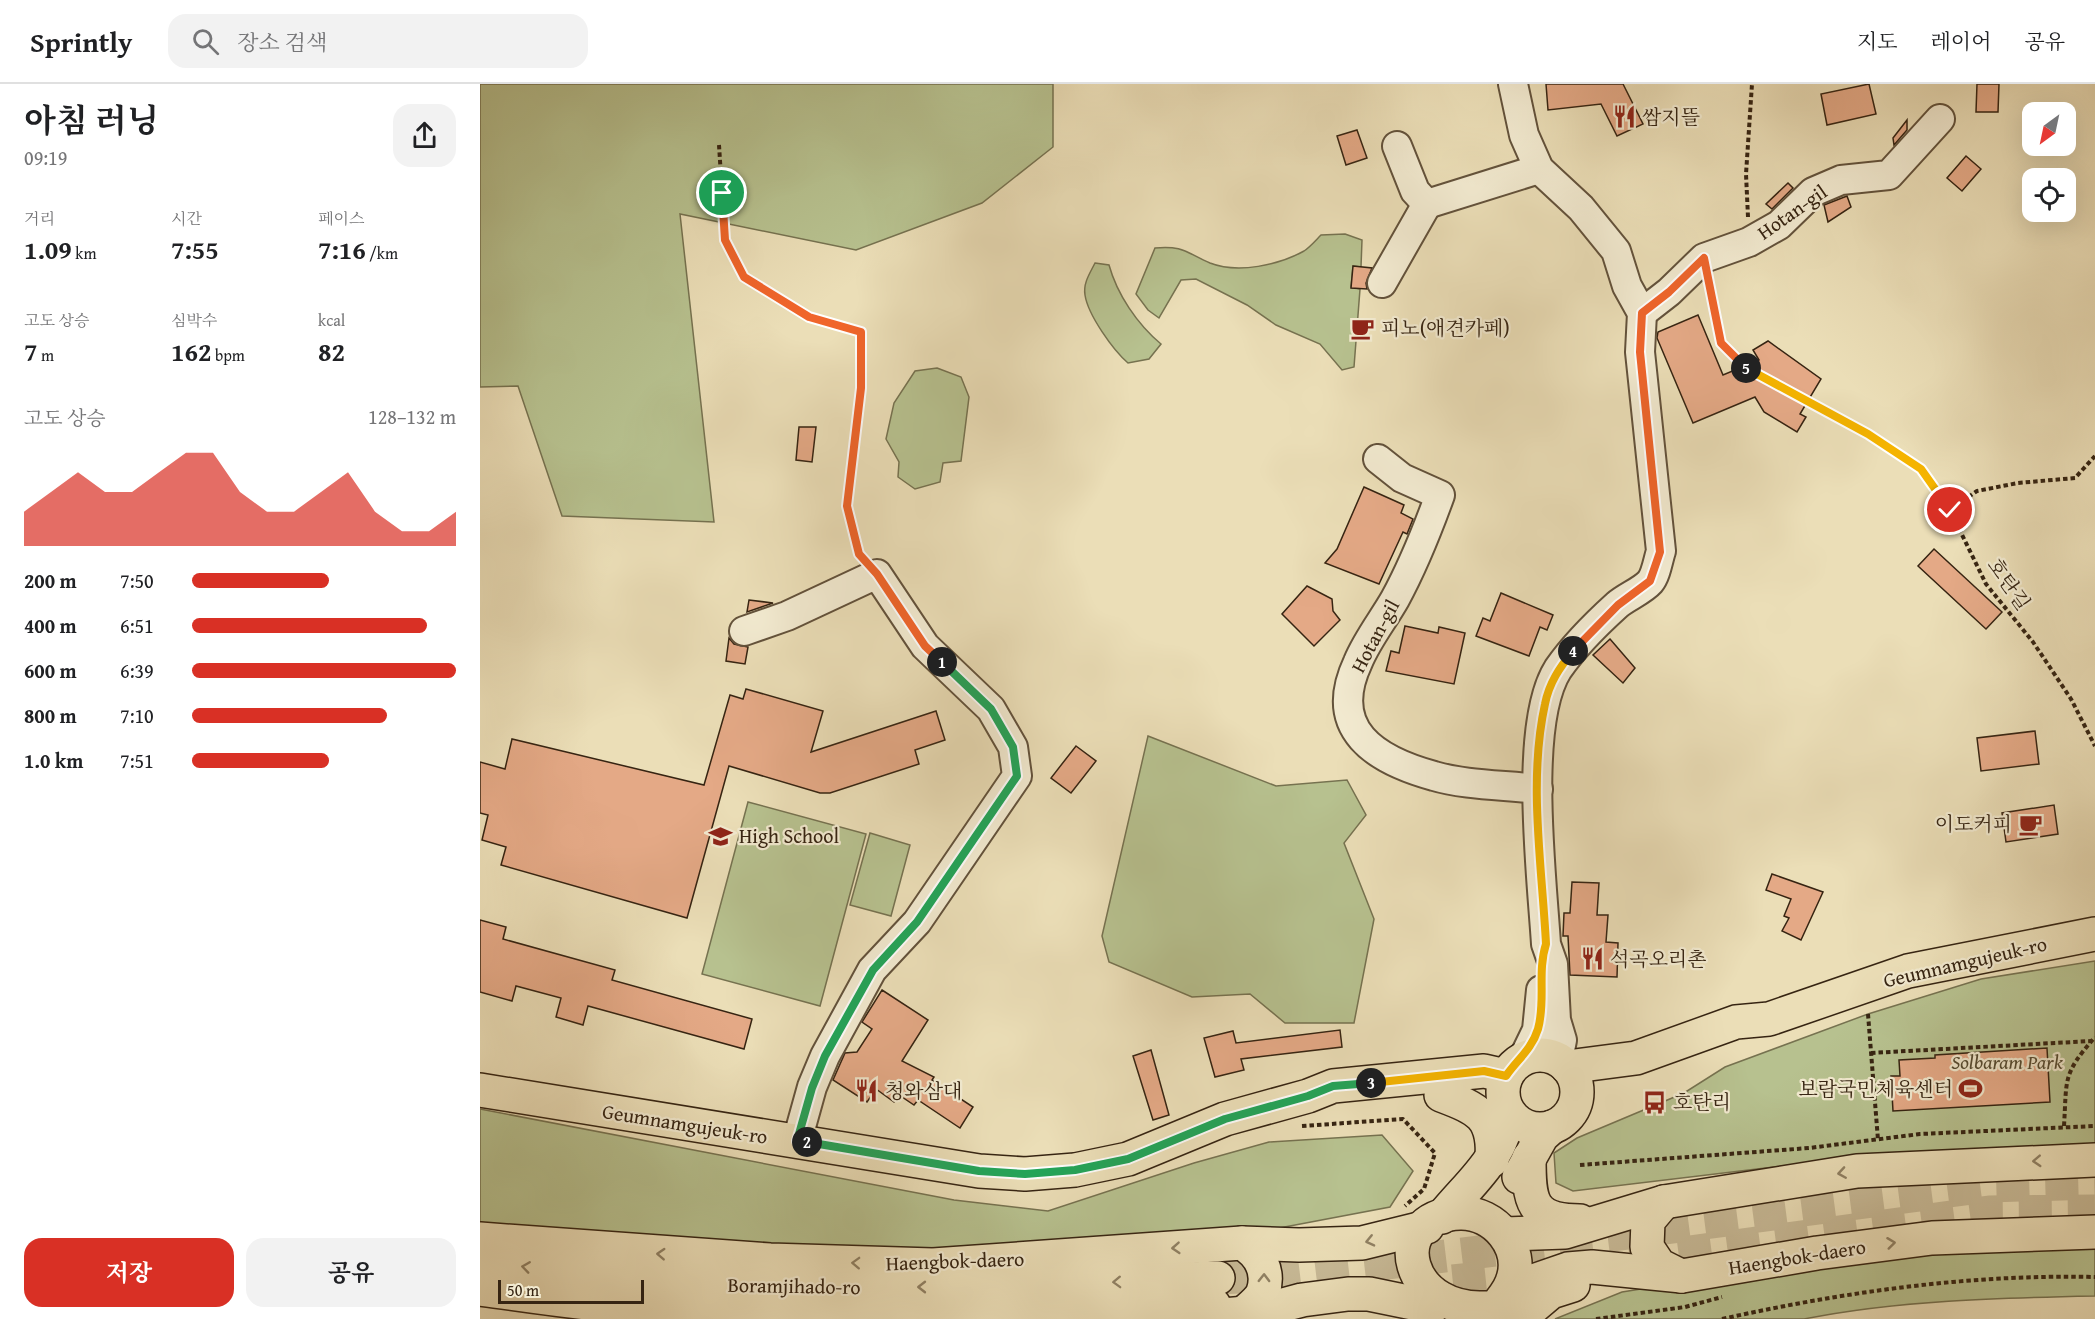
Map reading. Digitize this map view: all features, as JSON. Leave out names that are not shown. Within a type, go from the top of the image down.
[{"type":"main road","name":"Geumnamgujeuk-ro","points":[[1563,1064],[1636,1058],[1736,1022],[1768,1019],[1908,971],[2095,934]]},
{"type":"main road","name":"Geumnamgujeuk-ro","points":[[1505,1234],[1519,1174],[1542,1136],[1596,1090],[1623,1078],[1755,1036],[1768,1019]]},
{"type":"main road","points":[[1308,1096],[1323,1106],[1467,1093],[1496,1097],[1508,1112],[1528,1127],[1561,1120],[1577,1089],[1563,1064],[1547,1056],[1514,1068],[1503,1088],[1508,1112],[1506,1131],[1491,1162],[1416,1241],[1411,1268],[1412,1277],[1419,1294],[1433,1313]]},
{"type":"main road","name":"Geumnamgujeuk-ro","points":[[480,1090],[658,1121],[979,1171],[1025,1174],[1075,1170],[1128,1159],[1225,1119],[1308,1096],[1333,1086],[1514,1068]]},
{"type":"main road","points":[[1441,1095],[1471,1107],[1488,1123],[1493,1138],[1491,1162]]},
{"type":"main road","points":[[1529,1158],[1529,1195],[1543,1214],[1562,1221],[1603,1221]]},
{"type":"main road","points":[[1505,1234],[1565,1232],[1664,1202],[1857,1171],[2095,1160]]},
{"type":"main road","points":[[1664,1202],[1648,1221],[1647,1247],[1659,1265],[1682,1276]]},
{"type":"main road","points":[[1233,1302],[1302,1300],[1348,1294],[1369,1294],[1433,1313],[1463,1318],[1501,1310],[1513,1281],[1515,1265],[1513,1249],[1505,1234],[1492,1222],[1477,1215],[1459,1213],[1435,1222]]},
{"type":"main road","name":"Haengbok-daero","points":[[480,1239],[759,1260],[933,1265],[1242,1243],[1299,1245],[1362,1243],[1435,1222]]},
{"type":"main road","name":"Haengbok-daero","points":[[1501,1310],[1519,1286],[1568,1269],[1604,1268],[1682,1276],[1817,1253],[1932,1238],[2095,1232]]},
{"type":"main road","points":[[1179,1319],[1263,1294],[1265,1270],[1256,1252],[1242,1243]]},
{"type":"main road","name":"Boramjihado-ro","points":[[480,1261],[614,1279],[772,1288],[976,1287],[1233,1302]]},
{"type":"main road","name":"Boramjihado-ro","points":[[480,1289],[617,1306],[775,1313],[966,1313],[1233,1302]]},
{"type":"main road","points":[[1233,1302],[1287,1312],[1339,1307],[1373,1310],[1389,1319]]},
{"type":"main road","points":[[480,1304],[634,1319]]},
{"type":"street","points":[[1514,84],[1524,135],[1539,169],[1581,208],[1616,251],[1627,286],[1642,313],[1640,352],[1660,552],[1650,581],[1618,605],[1585,636],[1557,671],[1545,702],[1538,758],[1538,789],[1546,944],[1552,963],[1556,1020],[1562,1040],[1563,1064]]},
{"type":"street","name":"Hotan-gil","points":[[1642,313],[1669,292],[1704,258],[1749,242],[1779,225],[1813,192],[1842,180],[1889,175],[1940,119]]},
{"type":"street","points":[[1397,146],[1415,191],[1427,204]]},
{"type":"street","points":[[1382,283],[1427,204],[1539,169]]},
{"type":"street","name":"Hotan-gil","points":[[1378,459],[1402,478],[1440,495],[1404,583],[1358,662],[1348,691],[1350,710],[1357,735],[1382,757],[1435,777],[1538,789]]},
{"type":"street","points":[[744,631],[787,616],[877,574],[925,646],[991,709],[1013,747],[1017,776],[917,922],[873,970],[825,1056],[812,1088],[797,1141]]},
{"type":"street","points":[[1514,1068],[1538,1030],[1541,1005],[1541,960],[1546,944]]},
{"type":"path","points":[[1749,242],[1746,174],[1752,84]]},
{"type":"path","points":[[719,145],[725,240],[744,277],[809,317],[861,332],[861,388],[847,506],[859,554],[877,574]]},
{"type":"path","name":"호탄길","points":[[1704,258],[1721,343],[1749,371],[1868,434],[1921,469],[1950,510],[1986,584],[2033,642],[2071,699],[2095,746]]},
{"type":"path","points":[[1950,510],[1977,491],[2018,483],[2074,478],[2095,456]]},
{"type":"path","points":[[1868,1014],[1878,1140]]},
{"type":"path","points":[[2064,1126],[2064,1094],[2067,1077],[2076,1058],[2095,1037]]},
{"type":"path","points":[[1871,1053],[2091,1041]]},
{"type":"path","points":[[1580,1165],[1756,1153],[1920,1134],[2095,1126]]},
{"type":"path","points":[[1722,1319],[1834,1296],[1910,1287],[2004,1278],[2095,1277]]},
{"type":"path","points":[[1596,1319],[1685,1307],[1728,1296]]},
{"type":"green space","points":[[480,84],[1053,84],[1053,147],[982,203],[856,250],[680,214],[714,522],[562,516],[518,386],[480,387]]},
{"type":"green space","points":[[1345,234],[1362,240],[1361,267],[1353,266],[1351,287],[1360,289],[1354,367],[1342,370],[1320,344],[1276,325],[1247,305],[1196,279],[1181,280],[1159,318],[1148,310],[1136,294],[1155,248],[1178,249],[1210,263],[1245,268],[1271,264],[1294,256],[1306,249],[1321,235]]},
{"type":"green space","points":[[1095,263],[1109,265],[1117,287],[1129,308],[1161,344],[1149,359],[1128,363],[1096,322],[1085,295],[1087,278]]},
{"type":"green space","points":[[937,368],[961,377],[969,397],[961,461],[943,463],[940,482],[915,489],[898,477],[899,462],[886,439],[894,403],[915,371]]},
{"type":"green space","points":[[1148,736],[1276,786],[1347,780],[1366,815],[1344,843],[1374,919],[1354,1023],[1285,1023],[1250,994],[1192,997],[1109,962],[1102,936]]},
{"type":"green space","points":[[748,802],[866,834],[820,1006],[702,974]]},
{"type":"green space","points":[[870,833],[910,845],[891,916],[850,905]]},
{"type":"green space","name":"Solbaram Park","points":[[2095,961],[2095,1149],[1995,1148],[1799,1164],[1573,1191],[1556,1183],[1554,1153],[1577,1138],[1684,1093],[1725,1067],[1868,1014],[1981,979]]},
{"type":"green space","points":[[480,1109],[954,1200],[1048,1211],[1194,1163],[1269,1142],[1382,1135],[1413,1171],[1390,1207],[1274,1229],[948,1257],[480,1234]]},
{"type":"green space","points":[[2095,1241],[2095,1296],[1985,1299],[1912,1304],[1804,1319],[1555,1319],[1622,1292],[1697,1280],[1874,1255]]},
{"type":"building","name":"쌈지뜰","points":[[1546,84],[1623,84],[1643,124],[1617,136],[1601,104],[1548,110]]},
{"type":"building","points":[[1869,84],[1876,114],[1827,125],[1821,94]]},
{"type":"building","points":[[1977,84],[1999,84],[1998,112],[1976,112]]},
{"type":"building","points":[[1907,120],[1907,130],[1894,145],[1893,138]]},
{"type":"building","points":[[1357,130],[1367,158],[1346,165],[1337,136]]},
{"type":"building","points":[[1966,156],[1981,169],[1962,191],[1947,178]]},
{"type":"building","points":[[1788,183],[1793,188],[1772,209],[1766,204]]},
{"type":"building","points":[[1847,196],[1851,207],[1828,222],[1824,205]]},
{"type":"building","points":[[1353,266],[1372,268],[1366,283],[1367,289],[1351,288]]},
{"type":"building","points":[[1698,315],[1723,375],[1759,360],[1753,350],[1768,341],[1821,379],[1800,414],[1806,417],[1797,432],[1764,412],[1755,397],[1693,423],[1657,338],[1658,332]]},
{"type":"building","points":[[799,427],[816,427],[812,462],[796,460]]},
{"type":"building","points":[[1364,487],[1404,505],[1401,513],[1413,519],[1407,534],[1403,532],[1379,584],[1325,563],[1337,549]]},
{"type":"building","points":[[1934,549],[2002,612],[1986,629],[1918,566]]},
{"type":"building","points":[[1307,586],[1332,599],[1333,611],[1340,620],[1314,646],[1282,614]]},
{"type":"building","points":[[1501,593],[1553,615],[1547,630],[1540,627],[1529,656],[1476,636],[1483,618],[1490,621]]},
{"type":"building","points":[[749,600],[773,603],[747,612]]},
{"type":"building","points":[[1405,626],[1438,633],[1439,627],[1465,633],[1454,684],[1386,671],[1391,651],[1399,653]]},
{"type":"building","points":[[729,638],[734,644],[748,647],[745,664],[726,661]]},
{"type":"building","points":[[1610,639],[1635,668],[1623,683],[1593,655]]},
{"type":"building","points":[[746,689],[823,711],[811,752],[936,711],[945,740],[915,750],[919,764],[830,793],[820,793],[729,766],[687,918],[501,865],[506,847],[482,840],[488,815],[480,813],[480,762],[505,769],[512,739],[704,785],[730,695],[743,699]]},
{"type":"building","points":[[2035,731],[2039,764],[1981,771],[1977,738]]},
{"type":"building","points":[[1076,746],[1096,761],[1071,793],[1051,778]]},
{"type":"building","name":"이도커피","points":[[2054,805],[2058,834],[2006,842],[2002,813]]},
{"type":"building","points":[[1772,874],[1823,892],[1801,940],[1782,931],[1789,918],[1784,916],[1791,899],[1766,890]]},
{"type":"building","points":[[1572,882],[1599,883],[1597,915],[1608,915],[1606,942],[1618,943],[1617,977],[1570,975],[1568,936],[1563,936],[1564,913],[1570,913]]},
{"type":"building","points":[[480,920],[506,927],[503,939],[615,970],[612,980],[752,1019],[744,1049],[588,1006],[583,1025],[556,1017],[561,998],[516,986],[512,1001],[480,992]]},
{"type":"building","points":[[882,990],[928,1020],[902,1061],[934,1077],[932,1080],[973,1107],[960,1128],[918,1100],[914,1105],[899,1095],[894,1102],[876,1089],[867,1102],[833,1080],[845,1053],[857,1052],[872,1029],[862,1022]]},
{"type":"building","points":[[1340,1030],[1342,1047],[1241,1059],[1244,1070],[1215,1077],[1204,1038],[1233,1031],[1236,1043]]},
{"type":"building","name":"보람국민체육센터","points":[[2047,1048],[2050,1102],[1893,1111],[1891,1076],[1900,1076],[1899,1060],[1935,1058],[1935,1055]]},
{"type":"building","points":[[1151,1050],[1169,1115],[1153,1120],[1133,1056]]},
{"type":"tunnel","points":[[1218,1278],[1287,1275],[1988,1186],[2095,1183]]},
{"type":"tunnel","points":[[1630,1260],[1989,1212],[2095,1211]]},
{"type":"tunnel","points":[[1404,1286],[1541,1272]]},
{"type":"place","name":"쌈지뜰","points":[[1624,117]]},
{"type":"place","name":"피노(애견카페)","points":[[1363,328]]},
{"type":"place","name":"이도커피","points":[[2030,824]]},
{"type":"place","name":"High School","points":[[721,836]]},
{"type":"place","name":"석곡오리촌","points":[[1592,959]]},
{"type":"place","name":"보람국민체육센터","points":[[1971,1089]]},
{"type":"place","name":"청와삼대","points":[[867,1091]]},
{"type":"place","name":"호탄리","points":[[1655,1102]]},
{"type":"route","points":[[722,193],[725,240],[744,277],[809,317],[861,332],[861,388],[847,506],[859,554],[877,574],[925,646],[957,674],[991,709],[1013,747],[1017,776],[917,922],[873,970],[825,1056],[812,1088],[797,1141],[979,1171],[1025,1174],[1075,1170],[1128,1159],[1225,1119],[1308,1096],[1333,1086],[1484,1071],[1506,1076],[1513,1066],[1523,1059],[1538,1030],[1541,1005],[1541,960],[1546,944],[1538,758],[1545,702],[1557,671],[1585,636],[1618,605],[1650,581],[1660,552],[1640,352],[1642,313],[1669,292],[1704,258],[1721,343],[1749,371],[1868,434],[1921,469],[1950,510]]}]
